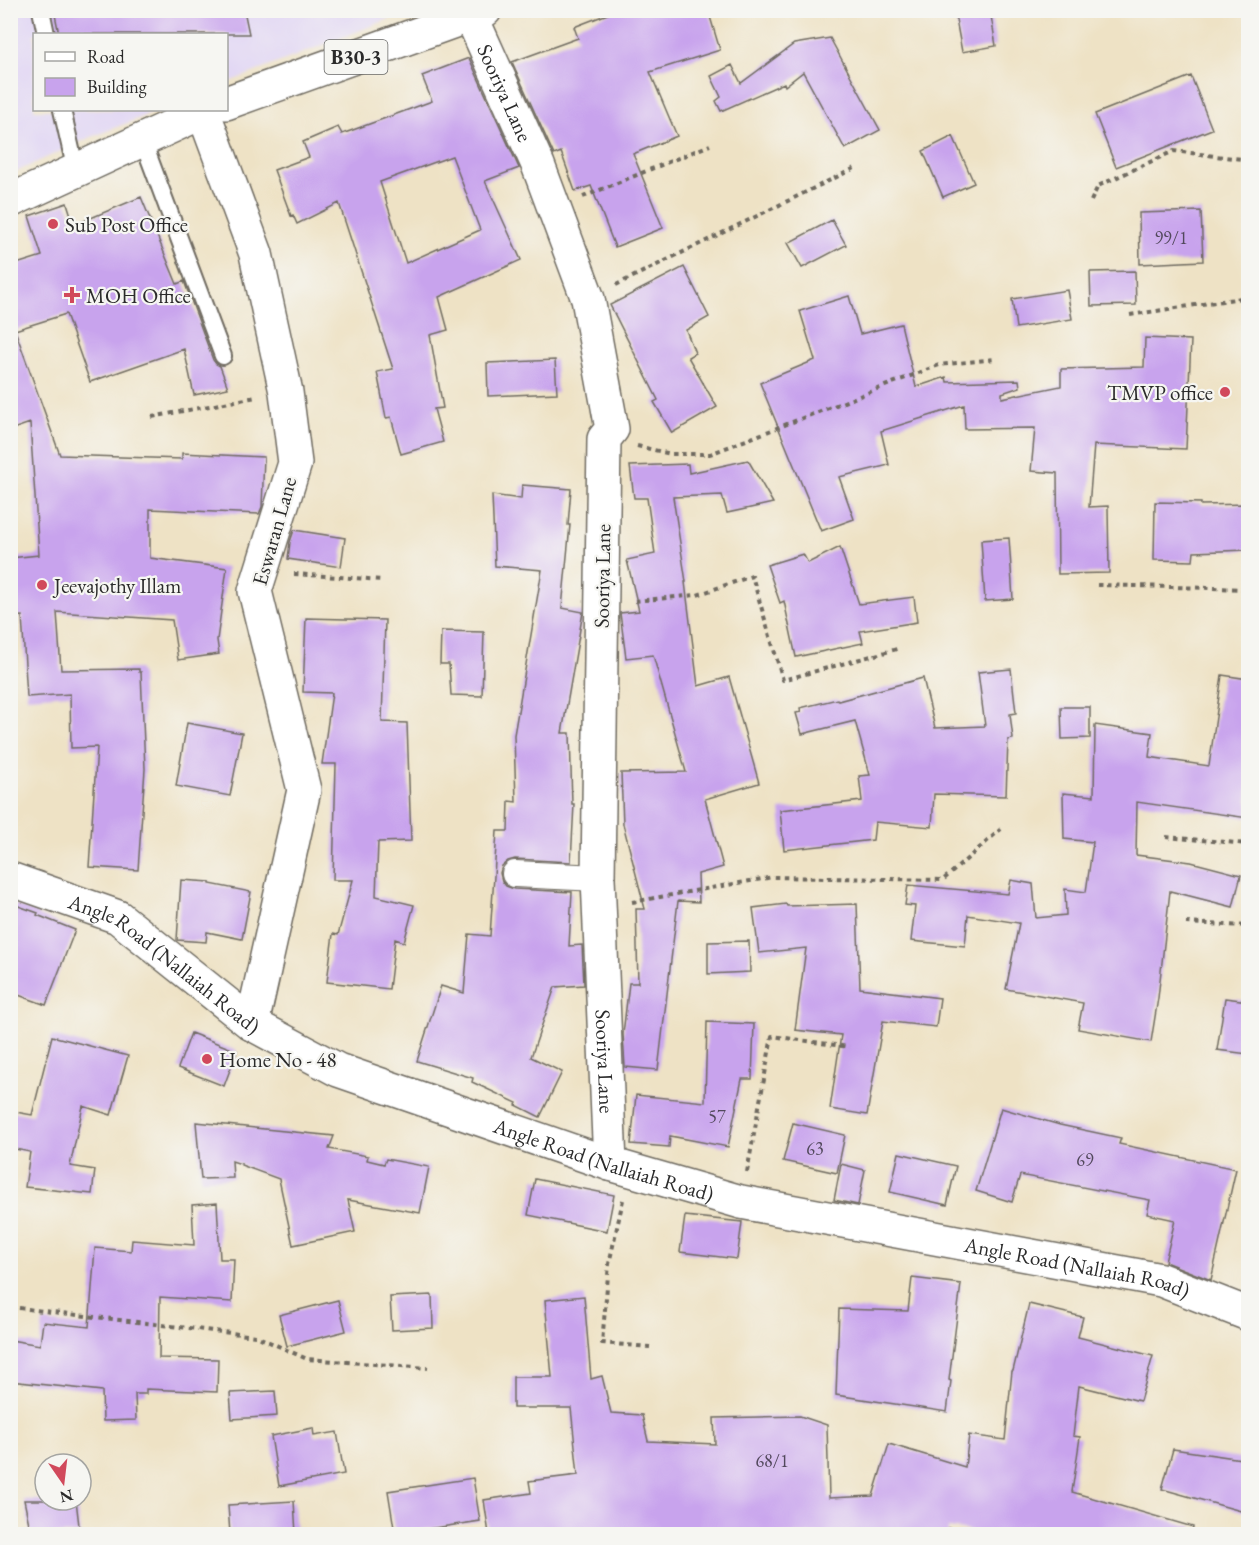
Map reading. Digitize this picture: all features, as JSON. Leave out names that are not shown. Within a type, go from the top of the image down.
[{"type":"street","name":"B30-3","points":[[228,102],[478,13]]},
{"type":"street","name":"Sooriya Lane","points":[[478,13],[588,299],[612,429],[604,439],[598,893],[620,1167]]},
{"type":"street","name":"B30-3","points":[[10,201],[205,111]]},
{"type":"street","name":"Eswaran Lane","points":[[213,111],[256,254],[286,392],[295,462],[255,591],[304,790],[252,1024]]},
{"type":"street","points":[[515,874],[598,893]]},
{"type":"street","name":"Angle Road (Nallaiah Road)","points":[[10,879],[118,917],[252,1024],[338,1070],[620,1167],[741,1202],[1161,1280],[1248,1314]]},
{"type":"lane","points":[[41,10],[46,33]]},
{"type":"lane","points":[[62,111],[76,171]]},
{"type":"lane","points":[[142,139],[223,356]]},
{"type":"path","points":[[554,209],[710,145]]},
{"type":"path","points":[[1091,201],[1098,186],[1174,151],[1248,158]]},
{"type":"path","points":[[588,299],[855,168]]},
{"type":"path","points":[[1130,315],[1248,297]]},
{"type":"path","points":[[604,439],[671,454],[710,454],[939,364],[995,359]]},
{"type":"path","points":[[152,417],[286,392]]},
{"type":"path","points":[[261,572],[382,580]]},
{"type":"path","points":[[601,604],[698,595],[752,576],[783,680],[897,649]]},
{"type":"path","points":[[1097,585],[1248,589]]},
{"type":"path","points":[[598,893],[773,877],[943,880],[1001,829]]},
{"type":"path","points":[[1166,837],[1248,844]]},
{"type":"path","points":[[1186,923],[1248,926]]},
{"type":"path","points":[[741,1202],[772,1036],[849,1047]]},
{"type":"path","points":[[620,1167],[602,1343],[650,1347]]},
{"type":"path","points":[[10,1307],[256,1336],[307,1359],[428,1368]]},
{"type":"shaded area","points":[[10,11],[409,11],[228,83],[228,33],[33,33],[33,111],[157,111],[89,138],[11,174]]},
{"type":"building","points":[[54,10],[244,10],[249,34],[228,33],[59,33]]},
{"type":"building","points":[[618,10],[708,10],[720,50],[650,72],[677,136],[633,154],[663,228],[615,247],[591,186],[575,191],[561,152],[554,155],[512,62],[578,38],[574,27]]},
{"type":"building","points":[[990,10],[996,46],[962,52],[955,14]]},
{"type":"building","points":[[830,38],[880,130],[845,149],[803,72],[785,86],[784,83],[721,111],[716,101],[721,97],[711,76],[732,65],[741,83],[794,44]]},
{"type":"building","points":[[469,58],[519,168],[485,181],[521,260],[439,297],[448,330],[430,335],[443,408],[434,409],[443,442],[401,454],[391,417],[386,418],[377,372],[393,369],[339,203],[297,224],[293,215],[291,216],[274,170],[309,157],[303,142],[338,127],[342,134],[432,101],[422,76]],"holes":[[[452,156],[480,230],[406,263],[380,182]]]},
{"type":"building","points":[[1191,76],[1212,129],[1116,167],[1095,114]]},
{"type":"building","points":[[953,136],[974,183],[943,197],[923,151]]},
{"type":"building","points":[[141,197],[177,284],[184,281],[213,360],[220,366],[228,388],[194,395],[184,349],[90,382],[66,314],[15,330],[60,455],[182,459],[182,453],[264,457],[262,507],[259,514],[150,509],[150,558],[227,568],[217,640],[219,654],[178,660],[172,620],[57,612],[61,670],[139,669],[141,672],[145,769],[138,870],[89,867],[97,747],[71,748],[70,694],[27,697],[22,616],[10,617],[10,558],[39,555],[30,423],[10,430],[10,266],[42,256],[29,216],[67,203],[74,225]]},
{"type":"building","points":[[1201,211],[1203,261],[1140,264],[1139,213]]},
{"type":"building","points":[[832,220],[846,245],[802,268],[788,243]]},
{"type":"building","points":[[684,267],[709,317],[686,330],[695,353],[688,357],[717,407],[672,433],[654,402],[658,400],[610,305]]},
{"type":"building","points":[[1135,271],[1136,305],[1091,306],[1090,272]]},
{"type":"building","points":[[1067,290],[1072,319],[1016,328],[1012,299]]},
{"type":"building","points":[[849,296],[860,334],[901,324],[916,387],[946,377],[947,382],[1019,380],[1020,387],[1002,393],[1002,398],[1061,386],[1061,369],[1144,367],[1145,338],[1191,340],[1186,449],[1094,445],[1089,507],[1108,506],[1109,573],[1058,574],[1057,473],[1031,471],[1035,428],[965,429],[964,405],[881,431],[889,465],[839,477],[854,519],[821,531],[760,383],[815,360],[800,311]]},
{"type":"building","points":[[555,360],[557,393],[488,396],[487,363]]},
{"type":"building","points":[[748,460],[773,503],[727,513],[722,495],[673,497],[698,686],[729,677],[759,783],[705,799],[723,867],[698,874],[699,902],[678,901],[658,1070],[625,1067],[623,1034],[629,983],[638,983],[636,909],[645,909],[623,824],[621,773],[686,772],[653,655],[626,658],[620,613],[639,611],[627,560],[655,554],[647,498],[634,498],[630,466],[688,464],[689,473]]},
{"type":"building","points":[[522,485],[571,489],[562,608],[583,612],[562,733],[570,733],[572,804],[574,804],[571,862],[515,859],[502,866],[500,873],[506,886],[514,889],[572,892],[569,946],[582,945],[584,985],[555,987],[531,1057],[562,1072],[540,1117],[516,1105],[517,1103],[472,1082],[473,1078],[417,1061],[441,986],[464,993],[469,934],[490,936],[497,831],[508,831],[509,801],[516,802],[514,735],[542,570],[495,566],[492,495],[521,499]]},
{"type":"building","points":[[1155,502],[1201,503],[1201,505],[1248,504],[1248,550],[1194,552],[1193,561],[1154,560]]},
{"type":"building","points":[[294,530],[345,538],[341,567],[288,559]]},
{"type":"building","points":[[1009,538],[1013,599],[985,601],[981,540]]},
{"type":"building","points":[[840,547],[859,604],[914,597],[917,622],[860,631],[863,643],[796,657],[784,601],[780,603],[767,565],[803,554],[808,563]]},
{"type":"building","points":[[306,618],[385,620],[382,722],[407,723],[411,841],[378,842],[376,896],[414,905],[404,942],[395,939],[389,989],[327,982],[333,934],[338,935],[353,880],[333,880],[336,764],[322,764],[332,693],[303,692]]},
{"type":"building","points":[[441,631],[484,632],[482,696],[451,695],[449,664],[440,664]]},
{"type":"building","points":[[1011,669],[1016,713],[1010,714],[1013,739],[1008,740],[1006,796],[934,794],[932,827],[875,822],[873,840],[784,850],[780,810],[862,801],[859,776],[870,775],[855,721],[802,734],[796,713],[801,712],[800,708],[837,699],[838,701],[923,678],[935,728],[985,726],[978,672]]},
{"type":"building","points":[[1222,675],[1248,679],[1248,818],[1137,802],[1136,855],[1191,862],[1241,875],[1233,907],[1170,891],[1151,1042],[1078,1029],[1083,1003],[1006,989],[1019,923],[968,915],[965,946],[911,941],[915,906],[905,905],[908,885],[1008,894],[1011,880],[1033,884],[1036,918],[1066,915],[1065,889],[1086,892],[1093,842],[1064,839],[1063,793],[1094,796],[1095,725],[1152,733],[1149,757],[1209,766]]},
{"type":"building","points":[[1061,707],[1090,707],[1090,738],[1062,739]]},
{"type":"building","points":[[187,723],[242,733],[230,796],[176,786]]},
{"type":"building","points":[[181,880],[210,882],[210,884],[251,892],[242,939],[207,932],[206,942],[177,940]]},
{"type":"building","points":[[10,903],[75,930],[46,1005],[10,992]]},
{"type":"building","points":[[786,904],[787,906],[857,904],[860,988],[940,998],[936,1027],[883,1021],[867,1115],[830,1109],[841,1035],[795,1030],[806,948],[759,953],[753,908]]},
{"type":"building","points":[[749,941],[750,972],[708,974],[708,942]]},
{"type":"building","points":[[1225,998],[1248,1001],[1248,1054],[1217,1050]]},
{"type":"building","points":[[707,1022],[754,1024],[752,1079],[742,1079],[728,1147],[670,1136],[669,1147],[631,1144],[636,1095],[705,1102]]},
{"type":"building","name":"Home No - 48","points":[[191,1033],[237,1051],[224,1086],[178,1068]]},
{"type":"building","points":[[52,1036],[128,1056],[111,1115],[83,1106],[70,1166],[95,1170],[92,1194],[25,1187],[30,1152],[10,1148],[10,1111],[32,1115]]},
{"type":"building","points":[[1001,1108],[1060,1125],[1121,1138],[1119,1144],[1236,1169],[1211,1280],[1165,1262],[1175,1220],[1147,1214],[1150,1200],[1020,1175],[1012,1202],[976,1191]]},
{"type":"building","points":[[196,1122],[334,1136],[329,1149],[368,1156],[367,1160],[384,1164],[386,1159],[429,1167],[420,1213],[348,1200],[355,1232],[293,1245],[279,1179],[232,1161],[233,1178],[201,1179]]},
{"type":"building","points":[[793,1123],[845,1135],[837,1173],[783,1161]]},
{"type":"building","points":[[899,1153],[956,1166],[947,1205],[890,1192]]},
{"type":"building","points":[[841,1164],[865,1170],[858,1205],[834,1200]]},
{"type":"building","points":[[535,1179],[614,1195],[607,1231],[528,1215]]},
{"type":"building","points":[[217,1203],[220,1259],[234,1259],[232,1302],[160,1297],[159,1358],[218,1359],[217,1392],[146,1389],[146,1394],[135,1394],[136,1420],[103,1421],[102,1391],[10,1381],[10,1340],[40,1345],[43,1322],[89,1327],[95,1248],[131,1251],[132,1240],[194,1245],[192,1205]]},
{"type":"building","points":[[685,1216],[742,1222],[737,1259],[680,1252]]},
{"type":"building","points":[[912,1278],[961,1284],[947,1412],[836,1395],[839,1309],[908,1311]]},
{"type":"building","points":[[432,1295],[433,1328],[392,1330],[390,1297]]},
{"type":"building","points":[[584,1296],[591,1379],[602,1376],[611,1413],[642,1415],[648,1441],[715,1444],[714,1418],[800,1416],[827,1425],[829,1498],[873,1496],[889,1444],[965,1467],[969,1435],[1005,1440],[1012,1371],[1029,1304],[1083,1317],[1078,1337],[1153,1356],[1140,1401],[1079,1386],[1073,1436],[1080,1437],[1072,1492],[1193,1527],[1192,1534],[992,1534],[948,1528],[948,1534],[489,1534],[484,1500],[531,1493],[529,1481],[578,1475],[571,1408],[513,1408],[513,1377],[552,1377],[545,1300]]},
{"type":"building","points":[[338,1300],[346,1331],[287,1346],[279,1315]]},
{"type":"building","points":[[275,1391],[277,1416],[232,1419],[230,1393]]},
{"type":"building","points":[[313,1428],[314,1436],[337,1432],[344,1474],[279,1486],[271,1436]]},
{"type":"building","points":[[1173,1449],[1248,1460],[1248,1513],[1162,1489]]},
{"type":"building","points":[[473,1478],[480,1521],[395,1534],[388,1491]]},
{"type":"building","points":[[24,1500],[33,1500],[33,1512],[77,1512],[80,1534],[31,1534]]},
{"type":"building","points":[[294,1501],[296,1534],[230,1534],[228,1505]]},
{"type":"place","name":"Sub Post Office","points":[[53,224]]},
{"type":"place","name":"MOH Office","points":[[72,295]]},
{"type":"place","name":"TMVP office","points":[[1225,392]]},
{"type":"place","name":"Jeevajothy Illam","points":[[42,585]]},
{"type":"place","name":"Home No - 48","points":[[207,1059]]}]
